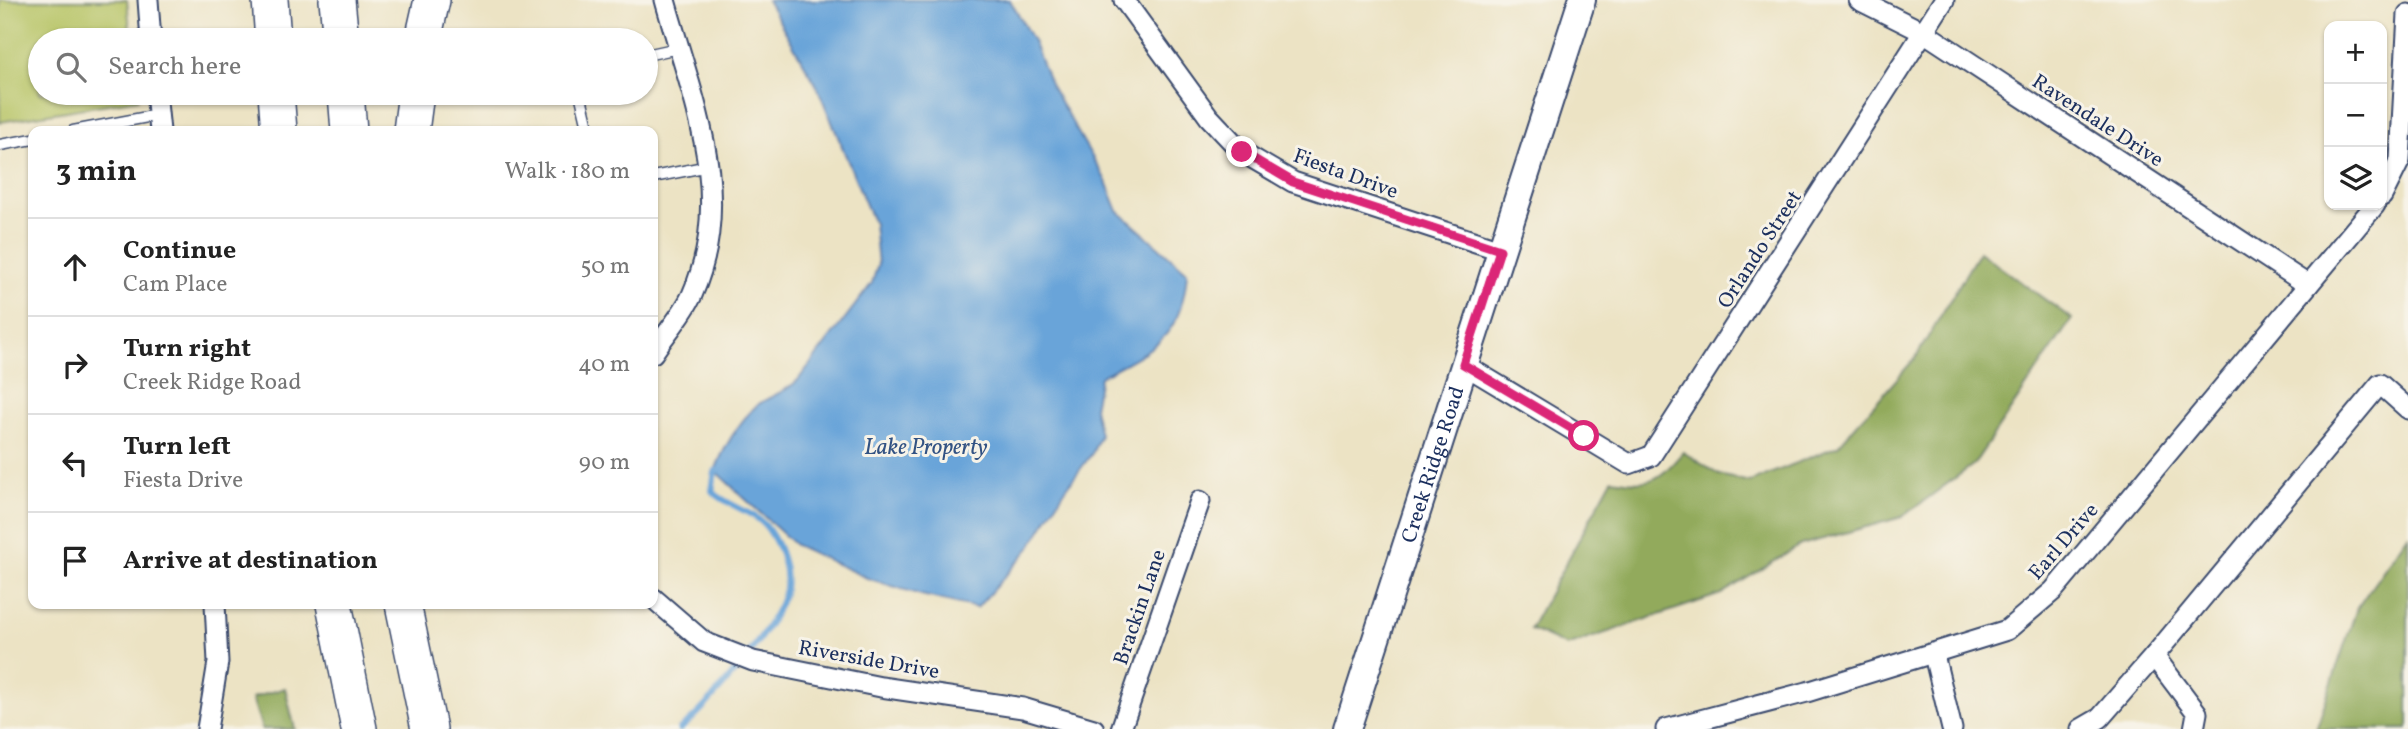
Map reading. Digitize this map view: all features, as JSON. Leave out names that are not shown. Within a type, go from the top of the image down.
[{"type":"highway","points":[[337,0],[340,28]]},
{"type":"highway","points":[[426,28],[432,0]]},
{"type":"highway","points":[[277,105],[279,126]]},
{"type":"highway","points":[[347,105],[349,126]]},
{"type":"highway","points":[[412,126],[414,105]]},
{"type":"highway","points":[[335,609],[359,729]]},
{"type":"highway","points":[[404,609],[429,729]]},
{"type":"highway","points":[[415,662],[417,609]]},
{"type":"main road","name":"Creek Ridge Road","points":[[1347,729],[1582,0]]},
{"type":"street","points":[[148,0],[150,28]]},
{"type":"street","points":[[658,345],[691,297],[706,253],[713,214],[709,166],[665,0]]},
{"type":"street","name":"Fiesta Drive","points":[[1124,0],[1209,117],[1242,152],[1293,182],[1500,250]]},
{"type":"street","name":"Ravendale Drive","points":[[1859,0],[1925,33],[2308,285]]},
{"type":"street","name":"Orlando Street","points":[[1463,364],[1629,464],[1651,456],[1944,0]]},
{"type":"street","points":[[2387,187],[2400,160],[2408,14]]},
{"type":"street","points":[[157,105],[159,123]]},
{"type":"street","name":"Earl Drive","points":[[1666,729],[1934,655],[2007,630],[2053,591],[2371,210]]},
{"type":"street","points":[[2081,729],[2100,718],[2154,656],[2380,384],[2408,409]]},
{"type":"street","name":"Brackin Lane","points":[[1121,729],[1200,500]]},
{"type":"street","name":"Riverside Drive","points":[[658,602],[704,642],[753,661],[881,687],[1023,708],[1094,729]]},
{"type":"street","points":[[206,729],[218,662],[215,609]]},
{"type":"street","points":[[1934,655],[1952,729]]},
{"type":"street","points":[[2154,656],[2197,713],[2194,729]]},
{"type":"lane","points":[[658,52],[678,48]]},
{"type":"lane","points":[[583,105],[588,126]]},
{"type":"lane","points":[[127,126],[159,123]]},
{"type":"lane","points":[[0,145],[28,140]]},
{"type":"lane","points":[[658,176],[709,166]]},
{"type":"green space","points":[[0,0],[127,0],[130,28],[28,28],[28,105],[102,105],[0,122]]},
{"type":"green space","points":[[1979,252],[2072,319],[1974,464],[1902,517],[1801,545],[1721,594],[1567,646],[1530,629],[1612,479],[1635,482],[1652,479],[1666,470],[1683,452],[1719,475],[1750,482],[1838,446],[1916,357]]},
{"type":"green space","points":[[2408,535],[2408,729],[2316,729],[2357,608]]},
{"type":"green space","points":[[285,688],[295,729],[262,729],[252,698]]},
{"type":"water","name":"Lake Property","points":[[767,0],[1010,0],[1033,41],[1051,86],[1105,179],[1118,211],[1187,272],[1184,295],[1172,327],[1150,349],[1100,377],[1094,408],[1100,435],[1093,452],[1065,490],[1030,548],[977,608],[921,595],[867,578],[795,545],[715,471],[743,420],[756,406],[798,380],[872,283],[878,264],[874,224],[817,86]]},
{"type":"waterway","points":[[680,729],[724,685],[757,643],[780,604],[785,589],[782,558],[768,529],[756,517],[712,491],[715,471],[721,469]]},
{"type":"route","points":[[1242,152],[1293,182],[1500,250],[1463,364],[1584,436]]}]
